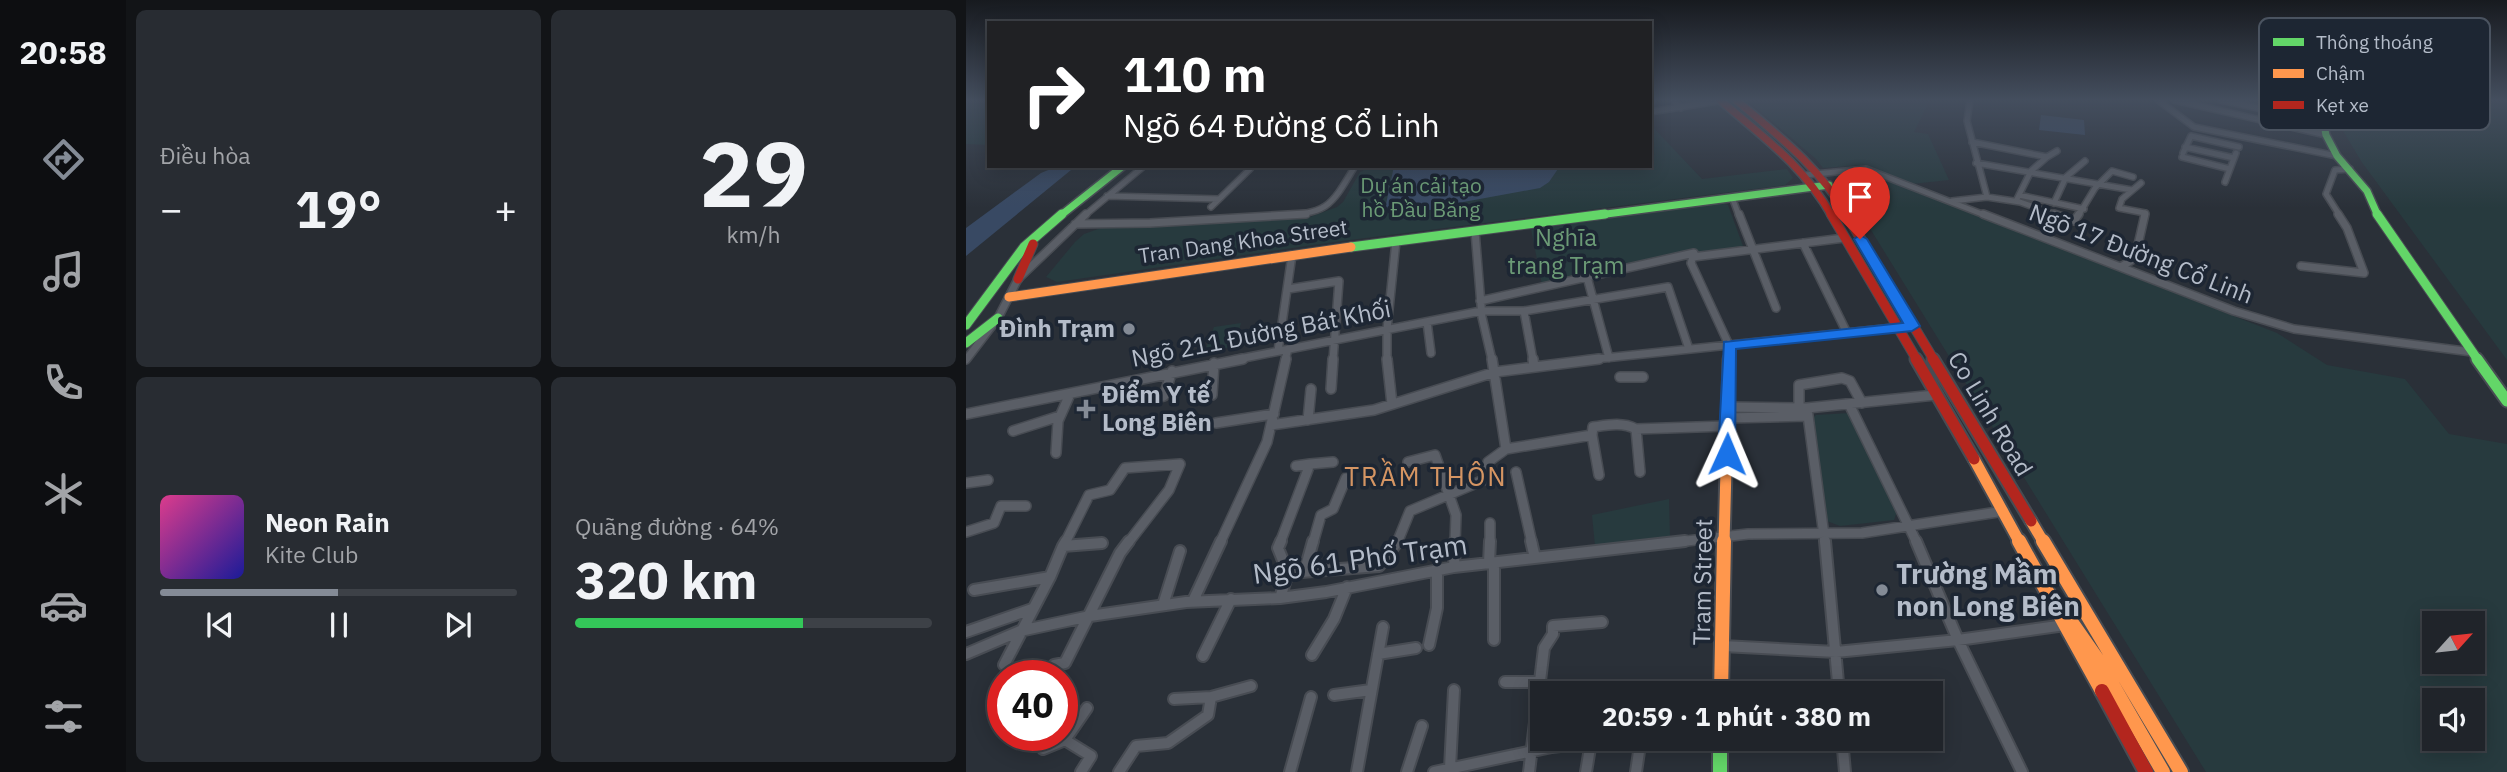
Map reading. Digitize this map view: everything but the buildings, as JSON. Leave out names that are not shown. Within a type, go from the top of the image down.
[{"type":"main road","name":"Co Linh Road","points":[[1761,136],[1815,186],[2004,511],[2146,772]]},
{"type":"main road","name":"Co Linh Road","points":[[1777,136],[1820,173],[1829,185],[2181,772]]},
{"type":"main road","points":[[2327,136],[2344,169],[2367,191],[2386,231],[2507,401]]},
{"type":"main road","points":[[966,326],[1024,247],[1120,168]]},
{"type":"main road","name":"Tran Dang Khoa Street","points":[[1009,297],[1292,255],[1829,185]]},
{"type":"main road","points":[[1017,279],[1039,232]]},
{"type":"main road","points":[[966,343],[998,318]]},
{"type":"main road","name":"Tram Street","points":[[1722,681],[1729,345]]},
{"type":"main road","points":[[2067,583],[2100,663]]},
{"type":"main road","points":[[2046,587],[2100,663],[2163,772]]},
{"type":"main road","points":[[1720,751],[1720,772]]},
{"type":"street","points":[[1971,136],[1987,197]]},
{"type":"street","points":[[2191,136],[2239,147]]},
{"type":"street","points":[[2183,152],[2191,136]]},
{"type":"street","points":[[2238,136],[2337,156]]},
{"type":"street","points":[[2225,183],[2243,137]]},
{"type":"street","points":[[1972,142],[2047,157]]},
{"type":"street","points":[[2018,197],[2031,171],[2057,151]]},
{"type":"street","points":[[2183,152],[2234,158]]},
{"type":"street","points":[[2183,152],[2230,169]]},
{"type":"street","points":[[2319,153],[2344,169]]},
{"type":"street","points":[[2054,203],[2066,177],[2085,161]]},
{"type":"street","points":[[1976,163],[2132,190]]},
{"type":"street","points":[[966,360],[998,318],[1017,279],[1075,223],[1142,168]]},
{"type":"street","points":[[1189,173],[1195,168]]},
{"type":"street","points":[[1211,207],[1248,168]]},
{"type":"street","points":[[1075,223],[1150,223],[1308,214],[1334,202],[1354,168]]},
{"type":"street","name":"Ngõ 17 Đường Cổ Linh","points":[[1805,175],[1866,169],[2278,326],[2472,352]]},
{"type":"street","points":[[2301,266],[2356,274],[2365,271],[2347,228],[2326,194],[2335,170],[2344,169]]},
{"type":"street","points":[[2018,197],[2042,211],[2074,221],[2096,183],[2113,171],[2133,177]]},
{"type":"street","points":[[2121,267],[2135,258],[2145,213],[2119,208],[2122,199],[2141,183]]},
{"type":"street","points":[[1107,197],[1219,199]]},
{"type":"street","points":[[1732,197],[1776,308]]},
{"type":"street","points":[[1952,201],[1960,198],[2018,197],[2054,203],[2081,212]]},
{"type":"street","points":[[1475,231],[1481,311],[1506,449]]},
{"type":"street","points":[[1729,345],[1691,260],[1702,254],[1844,238]]},
{"type":"street","points":[[1392,404],[1387,370],[1387,330],[1390,324],[1396,241]]},
{"type":"street","points":[[1803,243],[1847,333]]},
{"type":"street","points":[[1480,301],[1694,253]]},
{"type":"street","points":[[1193,601],[1267,442],[1283,350],[1292,255]]},
{"type":"street","points":[[1587,277],[1609,358]]},
{"type":"street","points":[[1288,289],[1339,281],[1331,389]]},
{"type":"street","name":"Ngõ 211 Đường Bát Khối","points":[[966,414],[1481,311],[1524,311],[1668,287],[1689,349]]},
{"type":"street","points":[[1524,311],[1534,367]]},
{"type":"street","points":[[1427,322],[1431,353]]},
{"type":"street","points":[[1271,425],[1374,410],[1494,372],[1912,326]]},
{"type":"street","points":[[1212,395],[1214,363]]},
{"type":"street","points":[[1146,399],[1164,396],[1172,371]]},
{"type":"street","points":[[1620,377],[1643,377]]},
{"type":"street","points":[[1838,681],[1805,411],[1797,390],[1799,385],[1842,378],[1850,381],[1862,403]]},
{"type":"street","points":[[1308,420],[1311,390]]},
{"type":"street","points":[[1056,453],[1059,444],[1056,433],[1059,415],[1070,394]]},
{"type":"street","points":[[1599,475],[1593,427],[1627,424],[1636,429],[1935,395]]},
{"type":"street","points":[[1849,404],[1910,527],[1958,640],[2022,772]]},
{"type":"street","points":[[1216,423],[1274,414]]},
{"type":"street","points":[[1013,431],[1059,415]]},
{"type":"street","points":[[1636,429],[1640,472]]},
{"type":"street","points":[[1288,573],[1379,566],[1399,540],[1410,511],[1486,479],[1488,462],[1506,449],[1592,435]]},
{"type":"street","points":[[1408,462],[1435,455],[1456,515],[1454,567]]},
{"type":"street","points":[[1296,466],[1333,461]]},
{"type":"street","points":[[1280,598],[1288,573],[1278,548],[1310,464]]},
{"type":"street","points":[[1006,660],[1089,495],[1110,490],[1125,468],[1181,465],[1168,490],[1120,553],[1067,660]]},
{"type":"street","points":[[1516,472],[1535,558]]},
{"type":"street","points":[[1306,570],[1321,515],[1333,509],[1346,478]]},
{"type":"street","points":[[966,483],[988,480]]},
{"type":"street","points":[[966,532],[994,523],[1001,506],[1026,506]]},
{"type":"street","name":"Ngõ 61 Phố Trạm","points":[[966,654],[1020,631],[1090,616],[1163,605],[1193,601],[1280,598],[1437,569],[1492,562],[1725,536],[1822,535],[1910,527],[2004,511]]},
{"type":"street","points":[[1490,523],[1494,640]]},
{"type":"street","points":[[1063,546],[1102,543]]},
{"type":"street","points":[[1163,605],[1180,551]]},
{"type":"street","points":[[1429,645],[1437,608],[1437,569]]},
{"type":"street","points":[[974,590],[1050,577]]},
{"type":"street","points":[[1312,655],[1334,619],[1348,587]]},
{"type":"street","points":[[1203,656],[1231,599]]},
{"type":"street","points":[[966,632],[1032,609]]},
{"type":"street","points":[[1540,681],[1544,648],[1553,635],[1553,626],[1602,622]]},
{"type":"street","points":[[1723,646],[1836,652],[1958,640],[2064,625]]},
{"type":"street","points":[[1357,772],[1383,626]]},
{"type":"street","points":[[1378,654],[1416,649]]},
{"type":"street","points":[[1506,682],[1530,682]]},
{"type":"street","points":[[1174,699],[1211,697],[1251,686]]},
{"type":"street","points":[[1334,695],[1371,690]]},
{"type":"street","points":[[1454,690],[1454,769]]},
{"type":"street","points":[[1119,772],[1136,746],[1168,743],[1208,715],[1211,697]]},
{"type":"street","points":[[1290,772],[1311,697]]},
{"type":"street","points":[[1078,721],[1087,708]]},
{"type":"street","points":[[1407,772],[1422,726]]},
{"type":"street","points":[[1078,748],[1090,756],[1081,772]]},
{"type":"street","points":[[1434,772],[1533,751],[1529,772]]},
{"type":"street","points":[[1586,772],[1590,751]]},
{"type":"street","points":[[1636,772],[1639,751]]},
{"type":"street","points":[[1843,751],[1845,772]]},
{"type":"green space","points":[[966,136],[987,136],[987,145],[966,144]]},
{"type":"green space","name":"Dự án cải tạo hồ Đầu Băng","points":[[1652,136],[1661,136],[1702,179],[1787,169],[1793,178],[1785,185],[1334,242],[1057,282],[1046,277],[1075,242],[1084,234],[1101,228],[1307,218],[1337,207],[1343,202],[1360,172],[1369,168],[1652,168]]},
{"type":"green space","points":[[1789,136],[1929,136],[1949,180],[1912,184],[1865,165],[1823,168]]},
{"type":"green space","points":[[2346,136],[2507,136],[2507,360],[2361,161]]},
{"type":"green space","points":[[1866,172],[2277,333],[2327,365],[2405,379],[2449,434],[2507,444],[2507,772],[2206,772],[1853,201],[1833,174]]},
{"type":"green space","name":"Nghĩa trang Trạm","points":[[1722,203],[1728,205],[1743,246],[1542,285],[1531,229]]},
{"type":"green space","points":[[1241,323],[1234,347],[1205,351],[1214,327]]},
{"type":"green space","points":[[1850,413],[1898,508],[1894,520],[1840,526],[1827,521],[1812,419],[1816,415]]},
{"type":"green space","points":[[1669,499],[1670,537],[1595,546],[1592,515]]},
{"type":"water","points":[[1053,168],[1071,170],[966,256],[966,228],[1041,173]]},
{"type":"water","points":[[1394,168],[1559,168],[1549,182],[1540,188],[1434,210],[1385,209]]},
{"type":"traffic: fast","points":[[2327,136],[2337,156],[2367,191],[2380,221],[2507,401]]},
{"type":"traffic: fast","points":[[966,325],[1024,247],[1120,168]]},
{"type":"traffic: fast","points":[[1351,247],[1829,185]]},
{"type":"traffic: fast","points":[[966,343],[998,318]]},
{"type":"traffic: fast","points":[[1720,751],[1720,772]]},
{"type":"traffic: slow","points":[[1009,297],[1351,247]]},
{"type":"traffic: slow","points":[[1721,681],[1729,345]]},
{"type":"traffic: slow","points":[[1974,459],[2102,691]]},
{"type":"traffic: slow","points":[[2031,521],[2181,772]]},
{"type":"traffic: slow","points":[[2072,623],[2100,663],[2163,772]]},
{"type":"traffic: jam","points":[[1762,136],[1796,165],[1815,186],[1974,459]]},
{"type":"traffic: jam","points":[[1778,136],[1810,163],[1829,185],[2031,521]]},
{"type":"traffic: jam","points":[[1018,279],[1033,244]]},
{"type":"traffic: jam","points":[[2102,691],[2146,772]]},
{"type":"place","name":"Đình Trạm","points":[[1129,329]]},
{"type":"place","name":"Điểm Y tế Long Biên","points":[[1086,409]]},
{"type":"place","name":"Trường Mầm non Long Biên","points":[[1882,590]]},
{"type":"district","name":"TRẦM THÔN","points":[[1426,477]]},
{"type":"route","points":[[1727,454],[1729,345],[1912,326],[1860,239]]}]
